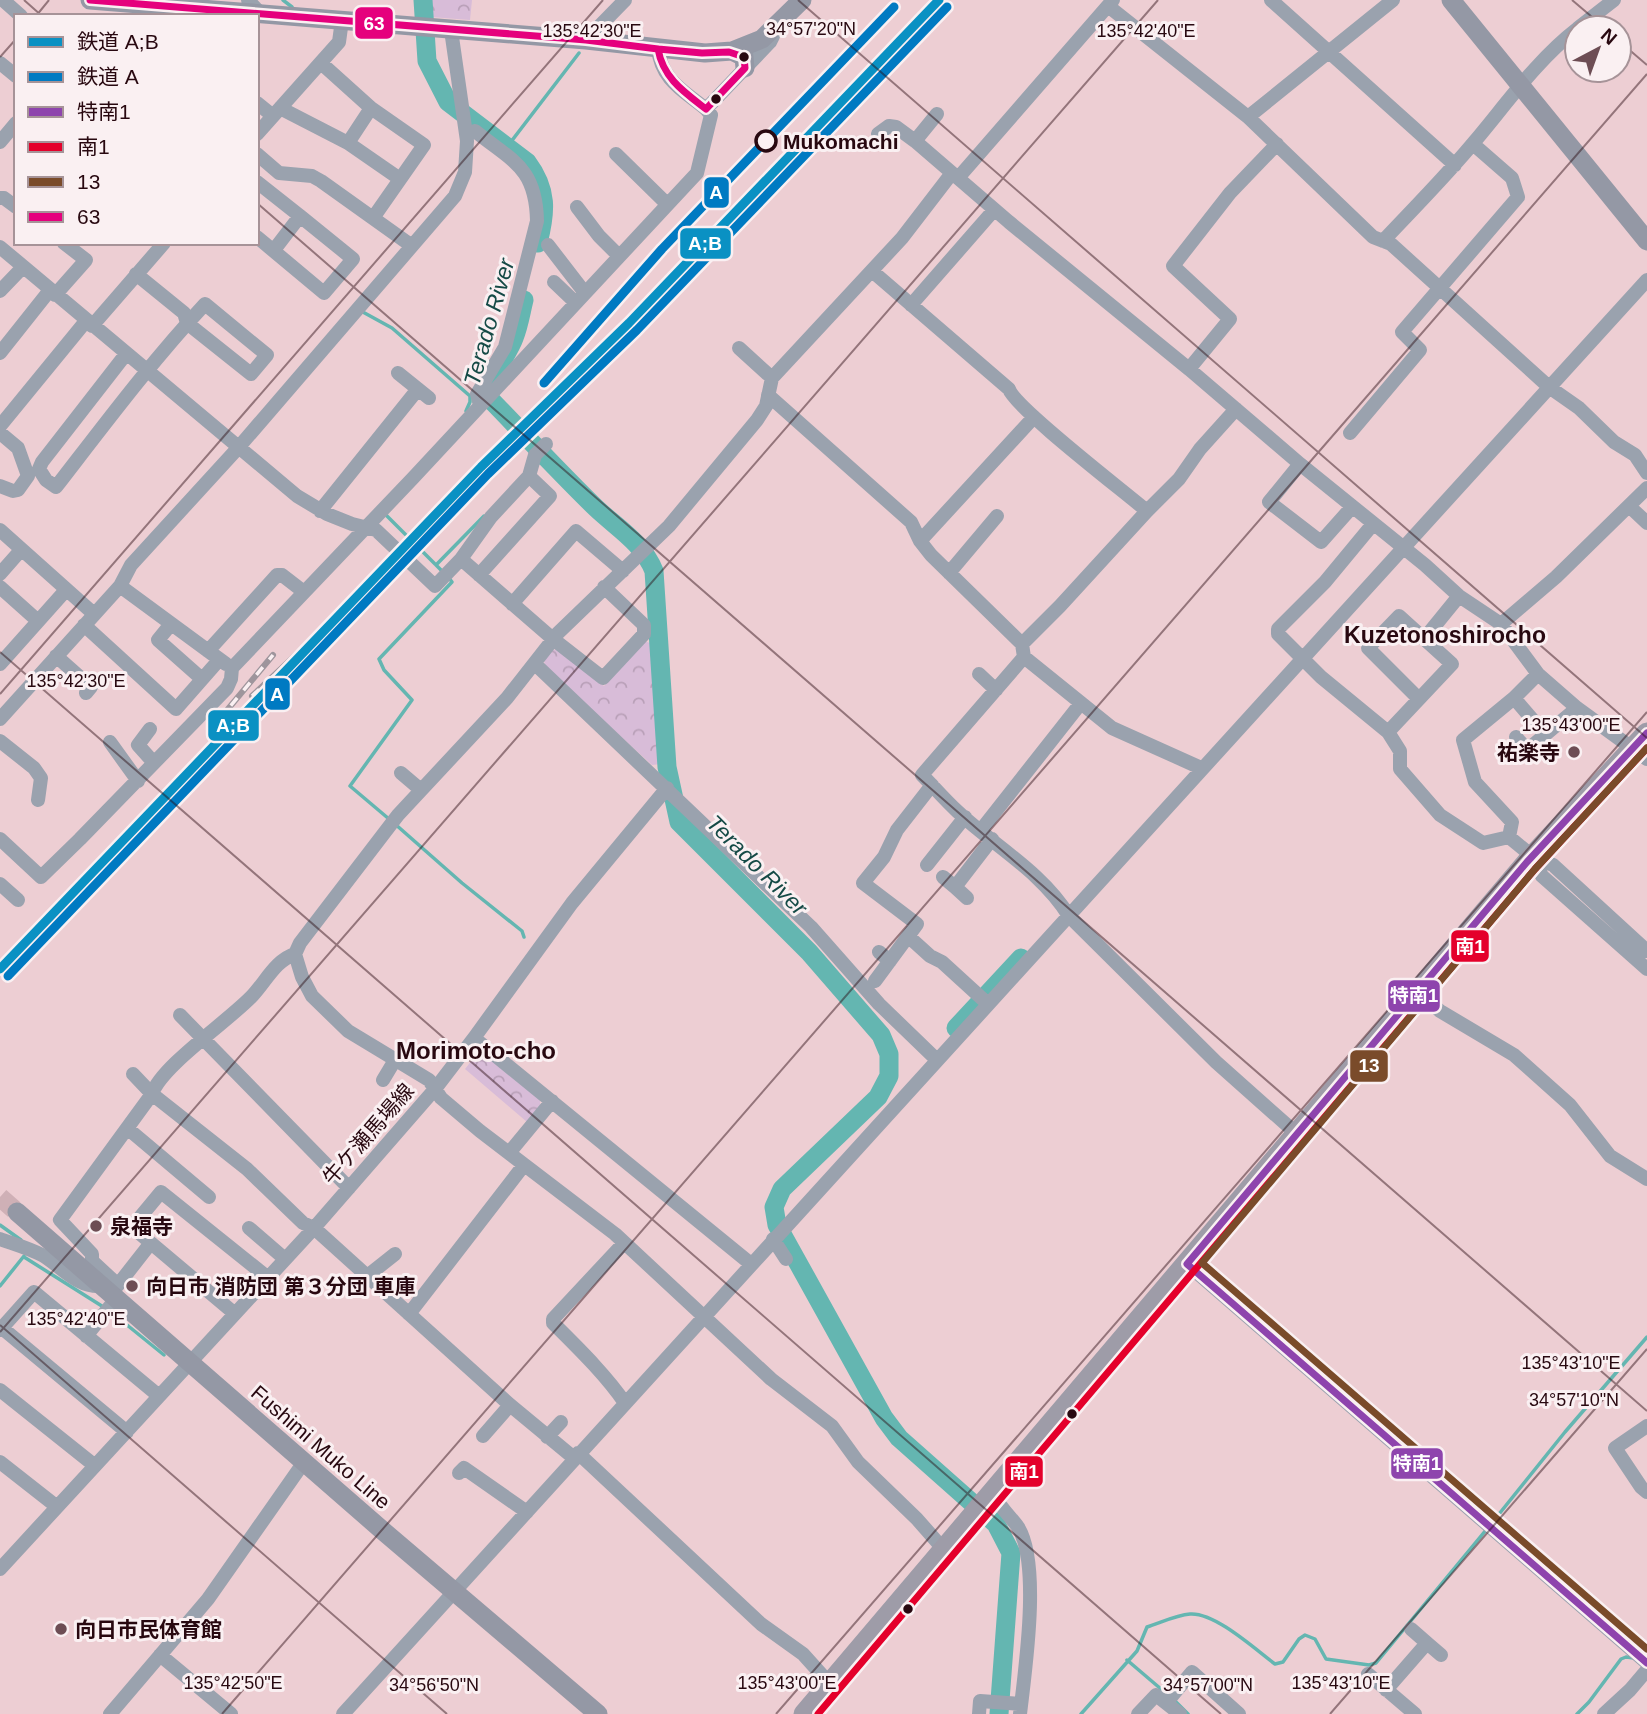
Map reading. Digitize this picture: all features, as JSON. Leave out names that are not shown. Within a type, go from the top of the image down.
[{"type":"highway","points":[[804,1714],[945,1551],[987,1507],[1187,1264],[1532,856],[1642,747]]},
{"type":"main road","points":[[90,0],[125,6],[254,6],[342,20],[586,40],[705,53],[732,51],[762,39],[802,0]]},
{"type":"main road","points":[[1451,0],[1647,241]]},
{"type":"main road","points":[[732,51],[744,57],[745,68]]},
{"type":"main road","name":"Fushimi Muko Line","points":[[17,1212],[112,1291],[189,1362],[598,1714]]},
{"type":"street","points":[[3,0],[19,14]]},
{"type":"street","points":[[586,40],[625,0]]},
{"type":"street","points":[[1272,0],[1455,165]]},
{"type":"street","points":[[1248,117],[1393,0]]},
{"type":"street","points":[[1596,14],[1614,0]]},
{"type":"street","points":[[945,1551],[858,1462],[832,1426],[771,1379],[624,1243],[441,1098],[429,1080],[348,1031],[312,996],[302,977],[295,954],[300,943],[394,820],[535,664],[553,639],[669,526],[750,429],[766,406],[772,378],[902,238],[955,175],[1111,3],[1248,117],[1373,237],[1391,244],[1549,387],[1579,408],[1614,442],[1636,456],[1647,473]]},
{"type":"street","points":[[259,132],[339,42],[342,20]]},
{"type":"street","points":[[706,109],[770,42],[777,27]]},
{"type":"street","points":[[3,710],[120,586],[131,565],[238,448],[449,203],[463,180],[467,160],[464,119],[461,101],[434,28]]},
{"type":"street","points":[[1383,241],[1455,165],[1563,40]]},
{"type":"street","points":[[0,530],[66,590],[89,619],[176,709],[220,660],[303,592],[697,173],[711,115],[664,74],[659,62],[658,48]]},
{"type":"street","points":[[0,63],[14,74]]},
{"type":"street","points":[[321,63],[372,107],[424,145],[373,218]]},
{"type":"street","points":[[259,104],[348,143],[400,179]]},
{"type":"street","points":[[348,143],[372,107]]},
{"type":"street","points":[[915,141],[937,114]]},
{"type":"street","points":[[1,138],[14,125]]},
{"type":"street","points":[[878,134],[889,126],[896,127],[915,141],[994,210],[1189,369],[1459,596],[1501,624],[1538,674],[1577,708],[1642,747]]},
{"type":"street","points":[[475,131],[526,173],[535,196],[537,221],[505,347],[477,394],[487,398]]},
{"type":"street","points":[[1189,369],[1230,319],[1173,266],[1230,193],[1277,144]]},
{"type":"street","points":[[1350,433],[1420,350],[1402,332],[1518,197],[1512,178],[1473,144]]},
{"type":"street","points":[[616,154],[667,204]]},
{"type":"street","points":[[259,156],[279,173],[312,176],[412,246]]},
{"type":"street","points":[[259,185],[353,259],[324,293],[259,239]]},
{"type":"street","points":[[577,207],[599,236],[619,256]]},
{"type":"street","points":[[911,305],[994,210]]},
{"type":"street","points":[[274,250],[300,216]]},
{"type":"street","points":[[0,354],[52,293],[86,260],[67,245]]},
{"type":"street","points":[[0,426],[89,323],[162,245]]},
{"type":"street","points":[[548,245],[580,298]]},
{"type":"street","points":[[0,247],[297,496],[320,511],[376,530],[435,586],[461,559],[491,517],[529,476],[541,449]]},
{"type":"street","points":[[0,291],[23,267]]},
{"type":"street","points":[[872,271],[1009,389],[1010,395],[1034,417],[1147,510]]},
{"type":"street","points":[[127,354],[42,462],[39,469],[46,480],[56,487],[146,370],[187,323],[205,304],[267,355],[251,374],[187,323],[184,313],[136,274]]},
{"type":"street","points":[[342,1714],[1647,280]]},
{"type":"street","points":[[554,282],[580,298]]},
{"type":"street","points":[[739,348],[772,378]]},
{"type":"street","points":[[320,511],[424,394],[398,373]]},
{"type":"street","points":[[768,395],[911,522],[920,541],[949,573],[1023,650],[1081,703],[1112,728],[1202,768]]},
{"type":"street","points":[[1236,409],[1200,449],[1179,480],[1147,510],[1060,606],[1023,650],[996,690],[922,775],[964,817],[1022,863],[1061,903],[1069,916],[1216,1062],[1297,1134]]},
{"type":"street","points":[[920,541],[1034,417]]},
{"type":"street","points":[[0,433],[18,449],[28,476],[18,490],[0,486]]},
{"type":"street","points":[[1300,464],[1269,502],[1321,542],[1352,507]]},
{"type":"street","points":[[479,575],[550,496],[529,476]]},
{"type":"street","points":[[1501,624],[1556,577],[1647,488]]},
{"type":"street","points":[[1629,506],[1647,523]]},
{"type":"street","points":[[949,573],[997,516]]},
{"type":"street","points":[[1373,524],[1325,582],[1278,629],[1278,634],[1321,677],[1388,732],[1400,751],[1400,769],[1440,815],[1483,843],[1509,837]]},
{"type":"street","points":[[512,604],[576,531],[622,571]]},
{"type":"street","points":[[0,574],[21,550]]},
{"type":"street","points":[[461,559],[553,639],[603,678],[644,634],[644,625],[604,587]]},
{"type":"street","points":[[220,660],[277,575],[282,575],[303,592]]},
{"type":"street","points":[[0,839],[41,877],[227,688],[231,679],[220,660],[120,586]]},
{"type":"street","points":[[0,587],[38,621]]},
{"type":"street","points":[[3,654],[66,590]]},
{"type":"street","points":[[1424,639],[1459,596]]},
{"type":"street","points":[[1388,732],[1452,664],[1399,616],[1368,648],[1419,699]]},
{"type":"street","points":[[171,624],[158,640],[202,679]]},
{"type":"street","points":[[56,656],[91,687],[86,693]]},
{"type":"street","points":[[535,664],[811,927],[879,1004],[937,1060]]},
{"type":"street","points":[[979,674],[996,690]]},
{"type":"street","points":[[1509,837],[1512,822],[1475,782],[1463,740],[1514,698],[1538,674]]},
{"type":"street","points":[[1514,698],[1545,734]]},
{"type":"street","points":[[956,887],[987,834],[1081,703]]},
{"type":"street","points":[[1516,737],[1527,750],[1577,708]]},
{"type":"street","points":[[150,729],[138,745],[154,763]]},
{"type":"street","points":[[0,740],[34,768],[41,778],[38,800]]},
{"type":"street","points":[[110,742],[138,781]]},
{"type":"street","points":[[401,773],[421,790]]},
{"type":"street","points":[[875,981],[884,957],[909,937],[917,924],[863,883],[884,857],[897,830],[932,785]]},
{"type":"street","name":"牛ケ瀬馬場線","points":[[0,1569],[314,1228],[435,1088],[572,902],[667,789]]},
{"type":"street","points":[[927,865],[964,817]]},
{"type":"street","points":[[1509,837],[1532,856],[1553,865],[1647,951]]},
{"type":"street","points":[[1532,856],[1542,876],[1647,969]]},
{"type":"street","points":[[943,877],[967,898]]},
{"type":"street","points":[[0,884],[18,900]]},
{"type":"street","points":[[909,937],[930,956],[942,962],[988,1004]]},
{"type":"street","points":[[112,1291],[92,1261],[92,1254],[61,1220],[152,1094],[155,1086],[203,1038],[252,996],[285,958],[295,954]]},
{"type":"street","points":[[1417,991],[1440,1011],[1514,1055],[1570,1105],[1610,1156],[1647,1179]]},
{"type":"street","points":[[180,1015],[349,1188]]},
{"type":"street","points":[[474,1038],[751,1264]]},
{"type":"street","points":[[383,1080],[395,1060]]},
{"type":"street","points":[[133,1074],[152,1094],[247,1169],[303,1223],[314,1228],[547,1437],[576,1456],[761,1624],[803,1654],[831,1684]]},
{"type":"street","points":[[509,1153],[552,1101]]},
{"type":"street","points":[[127,1129],[209,1197]]},
{"type":"street","points":[[409,1314],[524,1165]]},
{"type":"street","points":[[234,1313],[132,1227],[161,1192],[267,1277]]},
{"type":"street","points":[[249,1228],[285,1259]]},
{"type":"street","points":[[778,1233],[786,1259]]},
{"type":"street","points":[[0,1239],[29,1248],[75,1279],[112,1291]]},
{"type":"street","points":[[624,1243],[552,1323],[579,1349],[625,1403]]},
{"type":"street","points":[[86,1336],[112,1291],[150,1244]]},
{"type":"street","points":[[366,1277],[396,1254]]},
{"type":"street","points":[[1187,1264],[1647,1663]]},
{"type":"street","points":[[127,1432],[1,1329],[34,1292],[159,1396]]},
{"type":"street","points":[[0,1390],[94,1465]]},
{"type":"street","points":[[483,1436],[510,1405]]},
{"type":"street","points":[[547,1437],[561,1422]]},
{"type":"street","points":[[1647,1426],[1615,1448],[1647,1492]]},
{"type":"street","points":[[0,1462],[56,1506]]},
{"type":"street","points":[[110,1714],[208,1599],[304,1462]]},
{"type":"street","points":[[459,1473],[464,1468],[527,1512]]},
{"type":"street","points":[[980,1708],[1021,1709],[1031,1611],[1027,1554],[1018,1527],[987,1507]]},
{"type":"street","points":[[1411,1629],[1441,1655]]},
{"type":"street","points":[[1386,1690],[1427,1643]]},
{"type":"street","points":[[160,1656],[231,1714]]},
{"type":"street","points":[[1604,1714],[1647,1670]]},
{"type":"street","points":[[1166,1703],[1192,1672],[1239,1714]]},
{"type":"street","points":[[1368,1674],[1407,1712]]},
{"type":"street","points":[[1138,1714],[1156,1695],[1181,1714]]},
{"type":"green space","points":[[428,0],[472,0],[470,20],[431,17]]},
{"type":"green space","points":[[645,641],[652,644],[661,764],[652,765],[545,667],[544,659],[552,650],[559,649],[604,686]]},
{"type":"green space","points":[[484,1054],[540,1100],[540,1107],[527,1122],[465,1069],[476,1055]]},
{"type":"waterway","points":[[283,0],[292,7]]},
{"type":"waterway","name":"Terado River","points":[[423,0],[427,61],[448,102],[527,162],[539,182],[544,211],[538,243]]},
{"type":"waterway","points":[[507,147],[579,53]]},
{"type":"waterway","name":"Terado River","points":[[524,300],[514,338],[491,385],[490,399],[596,508],[629,536],[654,571],[667,767],[679,822],[809,952],[881,1035],[889,1054],[889,1076],[878,1097],[782,1189],[774,1207],[777,1225],[884,1418],[899,1438],[996,1524],[1011,1553],[999,1714]]},
{"type":"waterway","points":[[361,311],[392,328],[470,396],[466,411]]},
{"type":"waterway","points":[[537,464],[547,457]]},
{"type":"waterway","points":[[384,513],[435,564]]},
{"type":"waterway","points":[[444,573],[436,565],[484,516]]},
{"type":"waterway","points":[[389,819],[350,786],[412,700],[384,670],[379,659],[452,582],[449,578]]},
{"type":"waterway","points":[[395,824],[522,931],[524,937]]},
{"type":"waterway","points":[[956,1028],[1021,958]]},
{"type":"waterway","points":[[0,1225],[21,1240]]},
{"type":"waterway","points":[[0,1286],[24,1256]]},
{"type":"waterway","points":[[24,1257],[105,1308]]},
{"type":"waterway","points":[[111,1312],[164,1355]]},
{"type":"waterway","points":[[1491,1524],[1565,1432],[1647,1337]]},
{"type":"waterway","points":[[1081,1714],[1137,1651],[1147,1627],[1190,1614],[1200,1615],[1223,1625],[1275,1664],[1283,1662],[1299,1639],[1305,1635],[1315,1639],[1326,1659],[1369,1665],[1376,1663],[1486,1530]]},
{"type":"waterway","points":[[1577,1714],[1621,1659],[1634,1658]]},
{"type":"waterway","points":[[1127,1660],[1168,1695]]},
{"type":"waterway","points":[[1174,1700],[1188,1714]]},
{"type":"tunnel","points":[[0,1197],[17,1212]]},
{"type":"railway","points":[[252,696],[334,619]]},
{"type":"railway","points":[[218,721],[273,655]]},
{"type":"rail line","name":"A;B","points":[[0,969],[481,467],[629,323],[939,0]]},
{"type":"rail line","name":"A","points":[[544,383],[662,249],[894,7]]},
{"type":"rail line","name":"A","points":[[8,976],[488,474],[637,330],[947,7]]},
{"type":"transit line","name":"63","points":[[90,0],[586,40],[658,49]]},
{"type":"transit line","name":"63","points":[[658,49],[702,53],[729,52],[744,57],[745,68],[706,109],[682,90],[670,76],[658,49]]},
{"type":"transit line","name":"特南1","points":[[1187,1264],[1527,862],[1647,733]]},
{"type":"transit line","name":"南1","points":[[818,1714],[1535,869],[1647,748]]},
{"type":"transit line","name":"13","points":[[1647,748],[1535,869],[1202,1263],[1647,1649]]},
{"type":"transit line","name":"特南1","points":[[1187,1264],[1647,1663]]},
{"type":"place","name":"Mukomachi","points":[[766,141]]},
{"type":"place","name":"祐楽寺","points":[[1574,752]]},
{"type":"place","name":"泉福寺","points":[[96,1226]]},
{"type":"place","name":"向日市 消防団 第３分団 車庫","points":[[132,1286]]},
{"type":"place","name":"向日市民体育館","points":[[61,1629]]},
{"type":"district","name":"Kuzetonoshirocho","points":[[1445,635]]},
{"type":"district","name":"Morimoto-cho","points":[[476,1050]]}]
